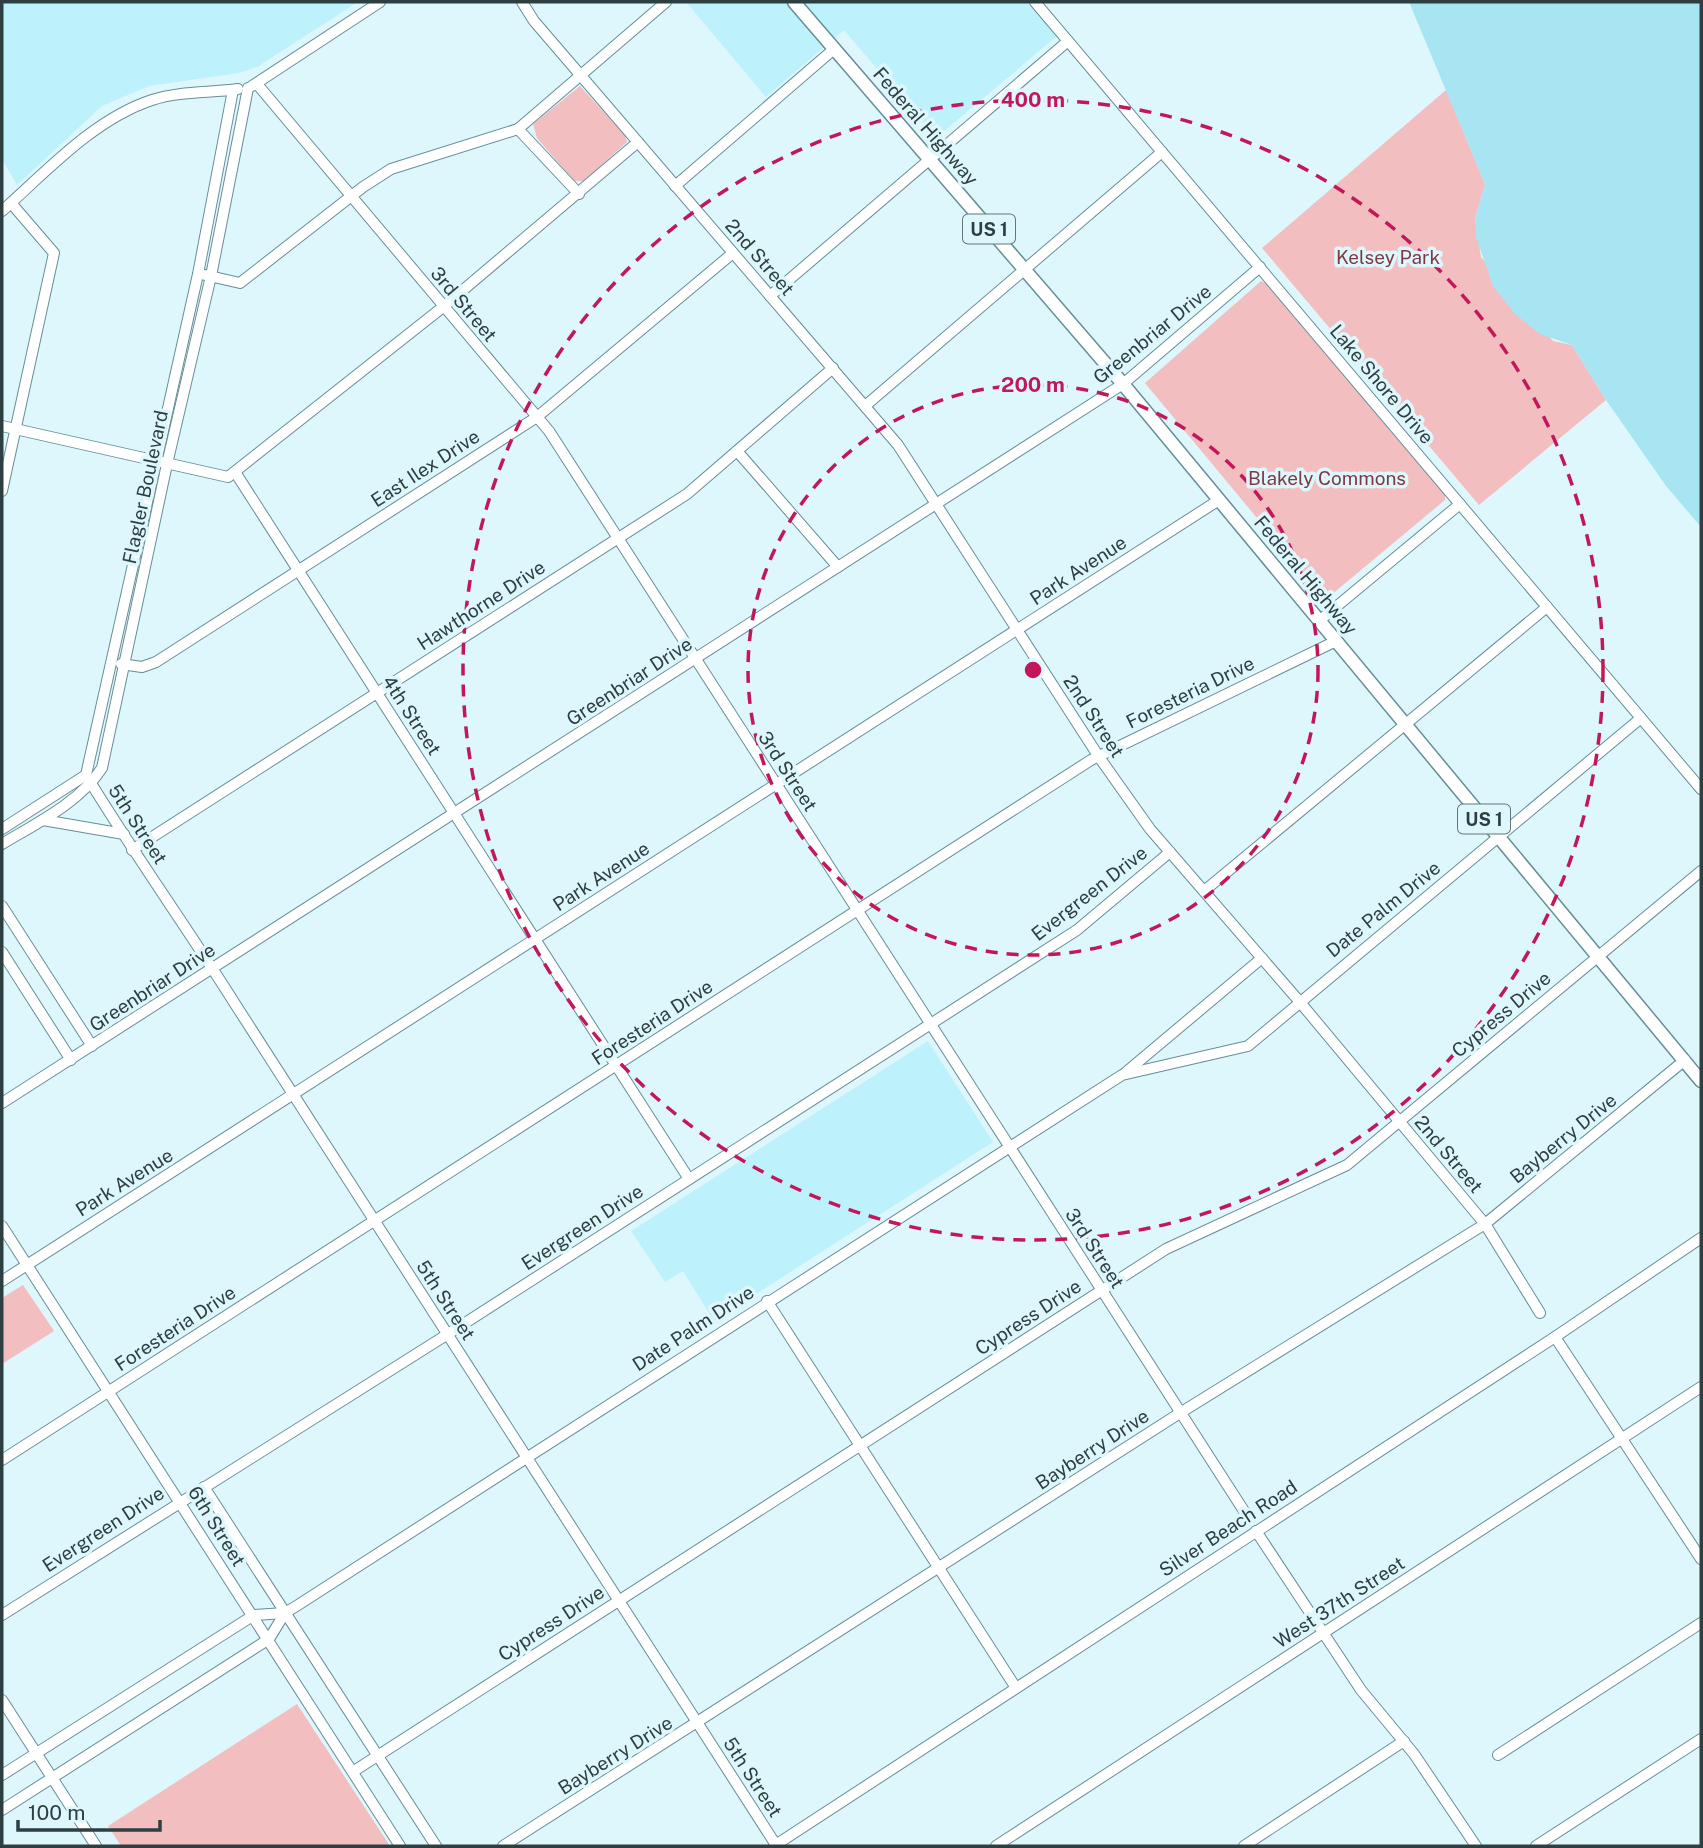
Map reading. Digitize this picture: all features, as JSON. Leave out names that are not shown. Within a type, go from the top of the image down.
[{"type":"main road","name":"Federal Highway","points":[[794,2],[1123,384],[1701,1081]]},
{"type":"street","points":[[2,211],[102,125],[133,107],[168,96],[252,86],[380,2]]},
{"type":"street","name":"2nd Street","points":[[522,2],[534,21],[898,445],[1099,757],[1170,852],[1299,1001],[1485,1224],[1540,1312]]},
{"type":"street","points":[[198,274],[240,283],[391,169],[518,129],[666,2]]},
{"type":"street","name":"Lake Shore Drive","points":[[1035,2],[1701,789]]},
{"type":"street","points":[[770,296],[1068,41]]},
{"type":"street","points":[[675,186],[834,49]]},
{"type":"street","name":"3rd Street","points":[[252,86],[352,196],[537,417],[618,538],[1244,1511]]},
{"type":"street","name":"Flagler Boulevard","points":[[89,779],[102,768],[252,86]]},
{"type":"street","name":"Flagler Boulevard","points":[[89,779],[154,461],[198,274],[233,90]]},
{"type":"street","points":[[518,129],[579,194]]},
{"type":"street","points":[[2,426],[228,477],[443,307],[638,142]]},
{"type":"street","points":[[865,406],[1162,152]]},
{"type":"street","points":[[2,491],[54,253],[11,203]]},
{"type":"street","name":"East Ilex Drive","points":[[111,662],[142,667],[156,662],[537,417],[733,253]]},
{"type":"street","name":"Greenbriar Drive","points":[[2,1103],[1123,384],[1260,267]]},
{"type":"street","name":"Hawthorne Drive","points":[[132,850],[687,494],[833,368]]},
{"type":"street","points":[[737,451],[838,567]]},
{"type":"street","name":"4th Street","points":[[235,472],[689,1179]]},
{"type":"street","name":"Park Avenue","points":[[2,1281],[1219,500]]},
{"type":"street","points":[[1319,621],[1461,504]]},
{"type":"street","points":[[1204,891],[1547,607]]},
{"type":"street","name":"Foresteria Drive","points":[[2,1460],[1099,757],[1336,641]]},
{"type":"street","name":"Date Palm Drive","points":[[1122,1075],[1248,1046],[1641,718]]},
{"type":"street","points":[[2,844],[42,820],[89,779]]},
{"type":"street","points":[[2,829],[89,779]]},
{"type":"street","name":"5th Street","points":[[89,779],[132,850],[295,1094],[698,1723],[781,1844]]},
{"type":"street","points":[[42,820],[124,834]]},
{"type":"street","name":"Evergreen Drive","points":[[2,1615],[180,1500],[448,1334],[1077,930],[1170,852]]},
{"type":"street","name":"Cypress Drive","points":[[354,1771],[1166,1249],[1347,1165],[1701,871]]},
{"type":"street","points":[[2,906],[92,1046]]},
{"type":"street","points":[[2,951],[71,1060]]},
{"type":"street","name":"Date Palm Drive","points":[[2,1810],[269,1639],[285,1613],[1122,1075],[1262,958]]},
{"type":"street","name":"Bayberry Drive","points":[[503,1846],[1180,1413],[1485,1224],[1685,1060]]},
{"type":"street","name":"6th Street","points":[[2,1226],[400,1846]]},
{"type":"street","name":"Silver Beach Road","points":[[781,1844],[1555,1337],[1701,1238]]},
{"type":"street","points":[[767,1301],[1016,1688]]},
{"type":"street","points":[[1555,1337],[1701,1559]]},
{"type":"street","name":"West 37th Street","points":[[996,1846],[1701,1387]]},
{"type":"street","name":"6th Street","points":[[204,1487],[436,1846]]},
{"type":"street","points":[[1256,1531],[1361,1690],[1404,1741],[1476,1846]]},
{"type":"street","name":"Date Palm Drive","points":[[2,1775],[254,1615],[285,1613]]},
{"type":"street","points":[[1498,1755],[1701,1623]]},
{"type":"street","points":[[2,1700],[96,1846]]},
{"type":"street","points":[[1536,1846],[1701,1739]]},
{"type":"street","points":[[1244,1846],[1404,1741]]},
{"type":"shaded area","points":[[2,2],[358,2],[257,67],[239,73],[149,86],[102,106],[17,185],[2,159]]},
{"type":"shaded area","points":[[686,2],[1027,2],[1057,36],[936,138],[844,30],[766,97]]},
{"type":"shaded area","points":[[1409,2],[1701,2],[1701,527],[1666,486],[1606,400],[1572,345],[1540,334],[1515,314],[1493,286],[1476,237],[1475,219],[1485,184]]},
{"type":"shaded area","points":[[928,1041],[993,1142],[714,1321],[683,1271],[665,1282],[631,1231]]},
{"type":"green space","points":[[580,86],[625,135],[627,142],[584,181],[574,181],[537,138],[533,124]]},
{"type":"green space","name":"Kelsey Park","points":[[1446,90],[1485,184],[1475,219],[1481,257],[1553,341],[1572,345],[1606,400],[1479,505],[1262,248]]},
{"type":"green space","name":"Blakely Commons","points":[[1261,281],[1268,284],[1445,493],[1445,500],[1325,600],[1145,383]]},
{"type":"green space","points":[[23,1285],[54,1331],[2,1364],[2,1298]]},
{"type":"green space","points":[[297,1704],[390,1846],[121,1846],[108,1826]]}]
